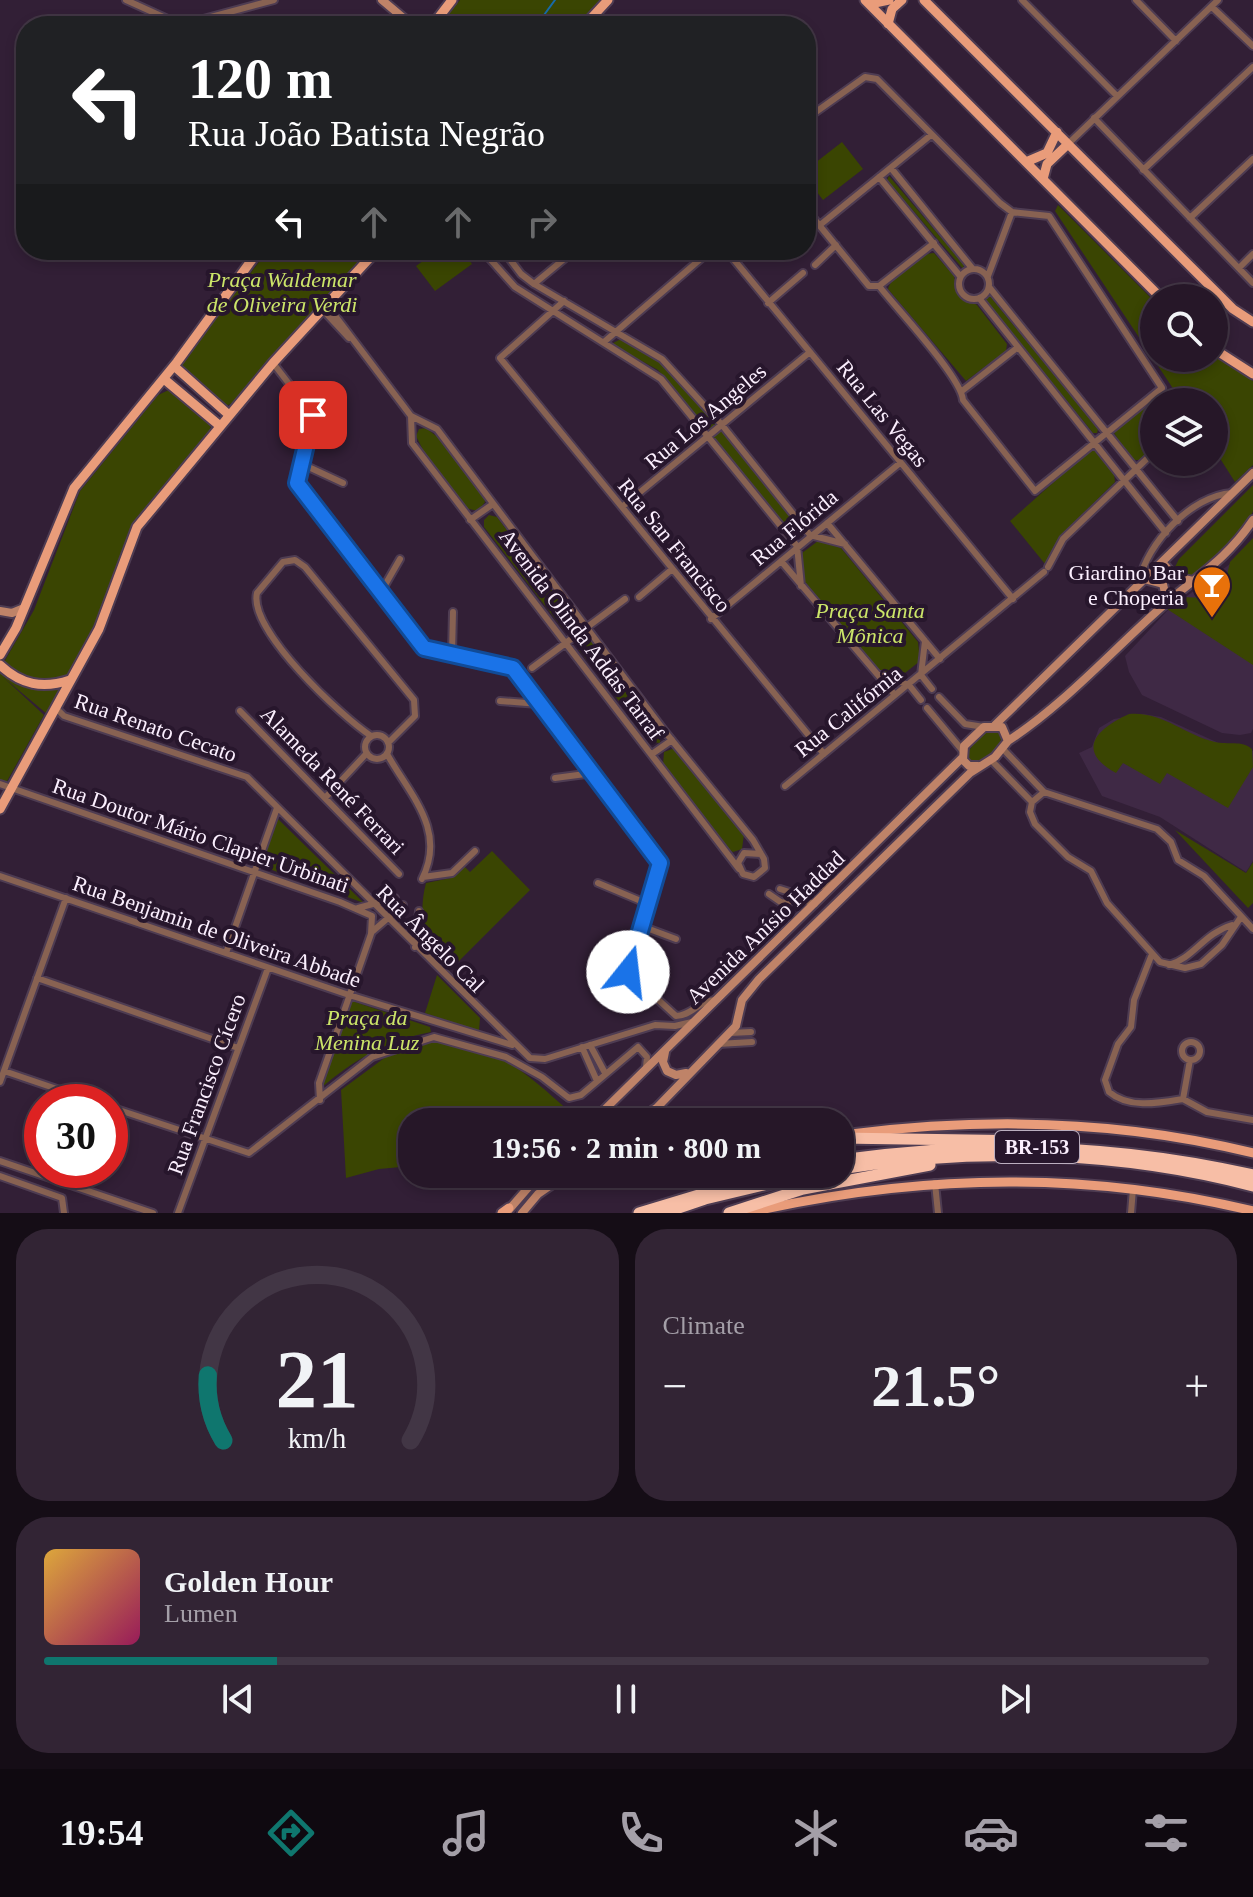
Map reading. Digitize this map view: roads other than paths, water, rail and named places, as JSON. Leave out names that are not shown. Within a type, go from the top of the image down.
[{"type":"highway","points":[[854,1137],[990,1138],[1117,1147],[1137,1154]]},
{"type":"highway","name":"BR-153","points":[[854,1159],[963,1148],[1038,1147],[1137,1154],[1253,1175]]},
{"type":"highway","points":[[729,1213],[851,1178],[949,1164],[974,1156]]},
{"type":"highway","name":"BR-153","points":[[854,1168],[974,1156],[1136,1163],[1253,1186]]},
{"type":"highway","points":[[639,1213],[722,1188]]},
{"type":"highway","points":[[664,1213],[748,1188]]},
{"type":"main road","points":[[382,0],[401,16]]},
{"type":"main road","points":[[440,16],[452,0]]},
{"type":"main road","points":[[593,16],[608,0]]},
{"type":"main road","points":[[868,2],[889,0]]},
{"type":"main road","points":[[888,24],[892,9],[902,0]]},
{"type":"main road","points":[[924,0],[1233,309],[1253,322]]},
{"type":"main road","points":[[868,2],[1147,284]]},
{"type":"main road","points":[[1026,162],[1047,153],[1057,132]]},
{"type":"main road","points":[[1043,179],[1047,164],[1068,144]]},
{"type":"main road","points":[[0,655],[28,600],[74,488],[164,379],[253,260]]},
{"type":"main road","points":[[0,809],[5,786],[99,629],[137,527],[273,363],[368,260]]},
{"type":"main road","points":[[1228,358],[1253,374]]},
{"type":"main road","points":[[174,366],[229,415]]},
{"type":"main road","points":[[164,379],[220,426]]},
{"type":"main road","points":[[984,727],[995,725],[1253,473]]},
{"type":"main road","name":"Avenida Anísio Haddad","points":[[656,1108],[738,1022],[739,1007],[759,979],[978,766],[991,760],[1049,712],[1167,602],[1229,553],[1253,520]]},
{"type":"main road","points":[[1162,562],[1181,581],[1195,580]]},
{"type":"main road","points":[[1142,582],[1163,584],[1167,602]]},
{"type":"main road","points":[[0,611],[19,612],[28,600]]},
{"type":"main road","points":[[0,665],[24,682],[55,685],[70,680]]},
{"type":"main road","points":[[995,725],[1006,731],[1006,745]]},
{"type":"main road","name":"Avenida Anísio Haddad","points":[[606,1108],[815,904],[962,754],[984,727]]},
{"type":"main road","points":[[962,754],[969,766],[978,766]]},
{"type":"main road","points":[[720,998],[739,1007]]},
{"type":"main road","points":[[663,1067],[665,1051]]},
{"type":"main road","points":[[656,1058],[673,1075],[689,1072]]},
{"type":"main road","points":[[854,1135],[942,1125],[1037,1122],[1150,1133],[1253,1153]]},
{"type":"main road","points":[[747,1213],[935,1183],[1014,1180],[1133,1188],[1253,1211]]},
{"type":"main road","points":[[506,1211],[527,1188]]},
{"type":"main road","points":[[522,1213],[547,1188]]},
{"type":"street","points":[[126,0],[161,16]]},
{"type":"street","points":[[214,16],[274,0]]},
{"type":"street","points":[[1022,0],[1116,95]]},
{"type":"street","points":[[1136,0],[1176,41]]},
{"type":"street","points":[[1068,144],[1218,0]]},
{"type":"street","points":[[1212,7],[1253,46]]},
{"type":"street","points":[[1143,170],[1253,67]]},
{"type":"street","points":[[816,112],[865,77],[872,77],[1012,212],[1049,216],[1162,388],[1035,491],[963,400],[962,391],[879,286]]},
{"type":"street","points":[[1094,118],[1253,283]]},
{"type":"street","points":[[820,225],[931,135]]},
{"type":"street","points":[[1190,218],[1253,159]]},
{"type":"street","points":[[891,168],[972,268],[982,270],[990,267]]},
{"type":"street","points":[[879,177],[960,276],[962,293],[979,298],[1166,533]]},
{"type":"street","points":[[1012,212],[990,267],[989,287],[1178,521]]},
{"type":"street","points":[[816,220],[869,286],[879,286],[934,243]]},
{"type":"street","points":[[815,265],[836,245]]},
{"type":"street","points":[[1239,268],[1253,254]]},
{"type":"street","points":[[491,260],[515,287],[552,313],[661,379],[710,435],[797,546],[801,586]]},
{"type":"street","points":[[510,260],[534,284],[672,367],[810,535],[845,544]]},
{"type":"street","points":[[534,284],[563,260]]},
{"type":"street","points":[[604,342],[699,260]]},
{"type":"street","name":"Rua Las Vegas","points":[[734,260],[1013,599]]},
{"type":"street","points":[[960,276],[972,268]]},
{"type":"street","points":[[982,270],[988,278]]},
{"type":"street","points":[[768,303],[803,273]]},
{"type":"street","points":[[979,298],[989,287]]},
{"type":"street","points":[[552,313],[564,301]]},
{"type":"street","name":"Avenida Olinda Addas Tarraf","points":[[324,307],[411,416],[437,429],[761,854]]},
{"type":"street","name":"Rua San Francisco","points":[[552,313],[500,358],[824,754]]},
{"type":"street","points":[[962,391],[1018,347]]},
{"type":"street","name":"Rua Los Angeles","points":[[622,507],[810,352]]},
{"type":"street","points":[[273,363],[313,415],[297,483],[424,648],[508,664],[660,863],[628,972],[668,1014],[683,1016],[706,1001],[720,998]]},
{"type":"street","name":"Avenida Olinda Addas Tarraf","points":[[411,416],[412,443],[739,869]]},
{"type":"street","points":[[1111,464],[1124,454]]},
{"type":"street","name":"Rua Flórida","points":[[711,619],[900,463]]},
{"type":"street","points":[[302,464],[343,483]]},
{"type":"street","name":"Rua Califórnia","points":[[785,786],[1046,570],[1063,539],[1140,465]]},
{"type":"street","points":[[1142,582],[1144,564],[1178,521],[1211,496],[1232,493]]},
{"type":"street","points":[[470,520],[493,504]]},
{"type":"street","points":[[1154,517],[1167,507]]},
{"type":"street","points":[[827,523],[940,659]]},
{"type":"street","points":[[1157,545],[1162,562]]},
{"type":"street","points":[[381,592],[400,559]]},
{"type":"street","points":[[385,756],[388,743],[395,733],[417,712],[414,700],[305,567],[295,560],[283,562],[257,593],[258,611],[307,680],[369,738],[395,733]]},
{"type":"street","points":[[781,561],[895,695]]},
{"type":"street","points":[[639,597],[671,570]]},
{"type":"street","points":[[532,668],[625,599]]},
{"type":"street","points":[[452,653],[453,612]]},
{"type":"street","points":[[925,641],[921,675],[932,689]]},
{"type":"street","points":[[877,674],[909,685],[921,700]]},
{"type":"street","points":[[939,697],[958,719],[984,727]]},
{"type":"street","points":[[500,701],[539,704]]},
{"type":"street","name":"Rua Renato Cecato","points":[[55,707],[64,716],[247,777]]},
{"type":"street","points":[[927,708],[962,754]]},
{"type":"street","name":"Alameda René Ferrari","points":[[240,711],[399,874]]},
{"type":"street","points":[[383,737],[388,743]]},
{"type":"street","points":[[325,798],[368,756],[369,738]]},
{"type":"street","points":[[652,754],[672,740]]},
{"type":"street","points":[[1006,745],[1044,792],[1157,829],[1171,842],[1178,860],[1204,876],[1253,929]]},
{"type":"street","points":[[368,756],[385,756],[412,791],[431,835],[431,855],[423,878],[452,873],[475,851]]},
{"type":"street","points":[[991,760],[1032,802]]},
{"type":"street","points":[[1011,781],[1023,769]]},
{"type":"street","points":[[555,778],[593,773]]},
{"type":"street","name":"Rua Ângelo Cal","points":[[247,777],[524,1055]]},
{"type":"street","name":"Rua Doutor Mário Clapier Urbinati","points":[[5,786],[355,907],[374,918],[371,934]]},
{"type":"street","points":[[1044,792],[1032,802],[1030,812],[1035,824],[1068,857],[1091,871],[1107,903],[1152,954],[1167,965],[1196,966],[1226,939],[1232,925],[1241,917]]},
{"type":"street","points":[[226,953],[277,808]]},
{"type":"street","points":[[744,853],[761,854],[766,865],[760,875],[748,877],[739,869],[744,853]]},
{"type":"street","name":"Rua Benjamin de Oliveira Abbade","points":[[0,876],[349,995],[515,1046]]},
{"type":"street","points":[[777,900],[801,895],[837,881]]},
{"type":"street","points":[[598,883],[648,904]]},
{"type":"street","points":[[777,900],[781,889],[801,895],[815,904]]},
{"type":"street","points":[[770,893],[777,900]]},
{"type":"street","points":[[0,1082],[66,898]]},
{"type":"street","points":[[355,907],[395,898]]},
{"type":"street","points":[[320,1100],[319,1083],[371,934],[403,905]]},
{"type":"street","points":[[415,947],[419,911]]},
{"type":"street","points":[[1167,965],[1188,954],[1211,932],[1232,925]]},
{"type":"street","points":[[641,926],[676,939]]},
{"type":"street","points":[[1221,928],[1226,939]]},
{"type":"street","points":[[1152,954],[1134,1000],[1131,1027],[1118,1044],[1105,1080],[1109,1092],[1123,1100],[1157,1105],[1183,1099],[1207,1112],[1253,1120]]},
{"type":"street","points":[[1188,954],[1196,966]]},
{"type":"street","name":"Rua Francisco Cícero","points":[[178,1213],[268,968]]},
{"type":"street","points":[[37,978],[238,1048]]},
{"type":"street","points":[[532,1070],[531,1063],[536,1060],[667,1021],[668,1014]]},
{"type":"street","points":[[655,1025],[683,1025],[695,1021]]},
{"type":"street","points":[[434,1037],[436,1022]]},
{"type":"street","points":[[729,1033],[751,1032]]},
{"type":"street","points":[[128,1113],[252,1152],[383,1051],[434,1037],[479,1047],[519,1063],[569,1098],[581,1095],[638,1047]]},
{"type":"street","points":[[718,1044],[752,1042]]},
{"type":"street","points":[[590,1045],[605,1073]]},
{"type":"street","points":[[582,1047],[597,1081]]},
{"type":"street","points":[[638,1047],[656,1058]]},
{"type":"street","points":[[638,1047],[647,1057],[646,1068]]},
{"type":"street","points":[[519,1063],[524,1055],[536,1060]]},
{"type":"street","points":[[1183,1099],[1190,1060]]},
{"type":"street","points":[[4,1071],[42,1084]]},
{"type":"street","points":[[0,1161],[153,1213]]},
{"type":"street","points":[[0,1176],[64,1201],[64,1213]]},
{"type":"street","points":[[935,1183],[938,1213]]},
{"type":"street","points":[[1131,1213],[1133,1188]]},
{"type":"street","points":[[1210,1213],[1212,1202]]},
{"type":"waterway","points":[[543,16],[555,0]]},
{"type":"place","name":"Giardino Bar e Choperia","points":[[1212,619]]},
{"type":"park label","name":"Praça Waldemar de Oliveira Verdi","points":[[282,292]]},
{"type":"park label","name":"Praça Santa Mônica","points":[[870,622]]},
{"type":"park label","name":"Praça da Menina Luz","points":[[367,1030]]}]
